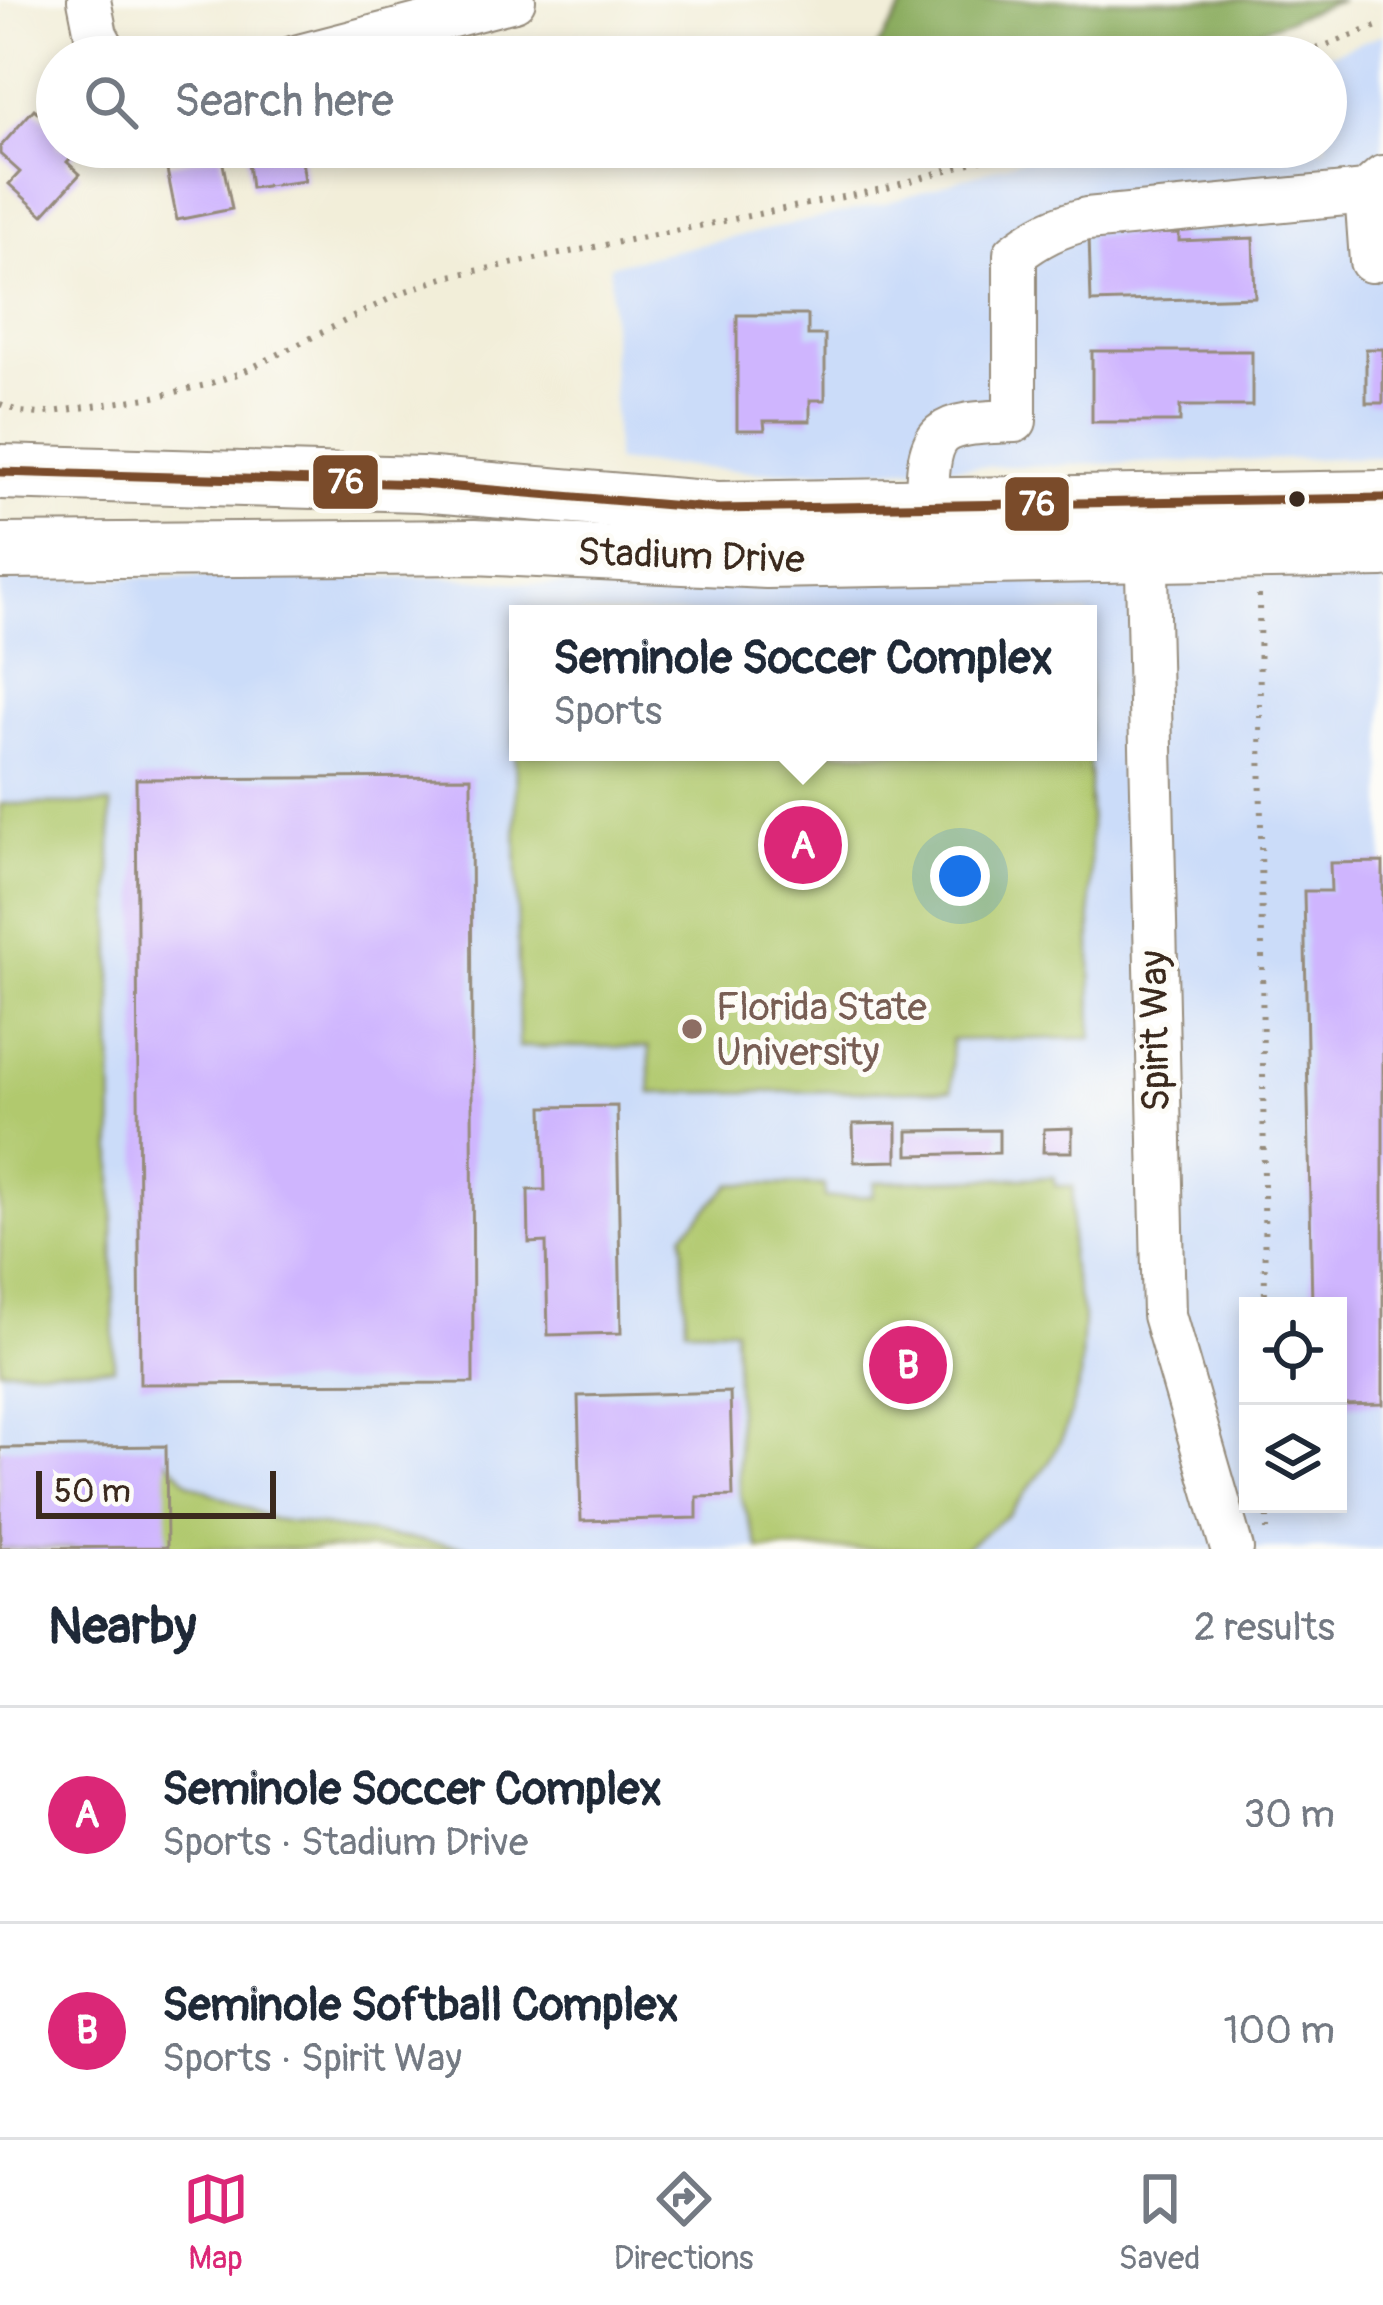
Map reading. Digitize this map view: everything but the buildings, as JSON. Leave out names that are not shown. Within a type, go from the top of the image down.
[{"type":"main road","name":"Stadium Drive","points":[[7,469],[421,484],[717,509],[927,533]]},
{"type":"main road","name":"Stadium Drive","points":[[0,551],[414,546],[705,561],[927,533],[1146,528],[1383,498]]},
{"type":"main road","name":"Stadium Drive","points":[[1146,528],[1383,550]]},
{"type":"street","points":[[89,0],[96,36]]},
{"type":"street","points":[[367,36],[466,7],[514,0]]},
{"type":"street","points":[[927,533],[927,464],[938,436],[960,423],[1015,421],[1015,254],[1031,241],[1059,226],[1087,220],[1375,184],[1371,261]]},
{"type":"street","name":"Spirit Way","points":[[1146,528],[1164,1315],[1250,1544]]},
{"type":"path","points":[[1347,37],[1383,23]]},
{"type":"path","points":[[0,404],[39,413],[194,388],[242,372],[368,308],[446,277],[887,188],[953,168]]},
{"type":"path","points":[[1259,579],[1265,1297]]},
{"type":"path","points":[[1250,1544],[1263,1513]]},
{"type":"shaded area","points":[[1383,34],[1383,457],[763,472],[615,462],[610,265],[886,203],[995,168],[1347,168],[1347,47]]},
{"type":"shaded area","name":"Florida State University","points":[[1383,573],[1383,1549],[0,1549],[0,578],[444,577],[549,585]]},
{"type":"green space","points":[[908,0],[1341,0],[1244,36],[885,36]]},
{"type":"green space","points":[[515,761],[1089,761],[1092,1038],[951,1040],[952,1090],[651,1093],[649,1047],[519,1047]]},
{"type":"green space","points":[[0,804],[111,804],[114,1368],[0,1369]]},
{"type":"green space","points":[[1054,1177],[1055,1186],[1073,1186],[1070,1259],[1083,1318],[1080,1381],[1050,1461],[1009,1514],[963,1549],[759,1549],[740,1494],[734,1328],[686,1328],[683,1234],[731,1184],[824,1185],[825,1198],[873,1196],[875,1182]]},
{"type":"green space","points":[[0,1450],[165,1457],[189,1483],[272,1519],[479,1549],[0,1549]]},
{"type":"transit line","name":"76","points":[[0,472],[421,484],[717,509],[1383,498]]},
{"type":"place","name":"Seminole Soccer Complex","points":[[803,845]]},
{"type":"place","name":"Florida State University","points":[[692,1029]]},
{"type":"place","name":"Seminole Softball Complex","points":[[908,1365]]}]
